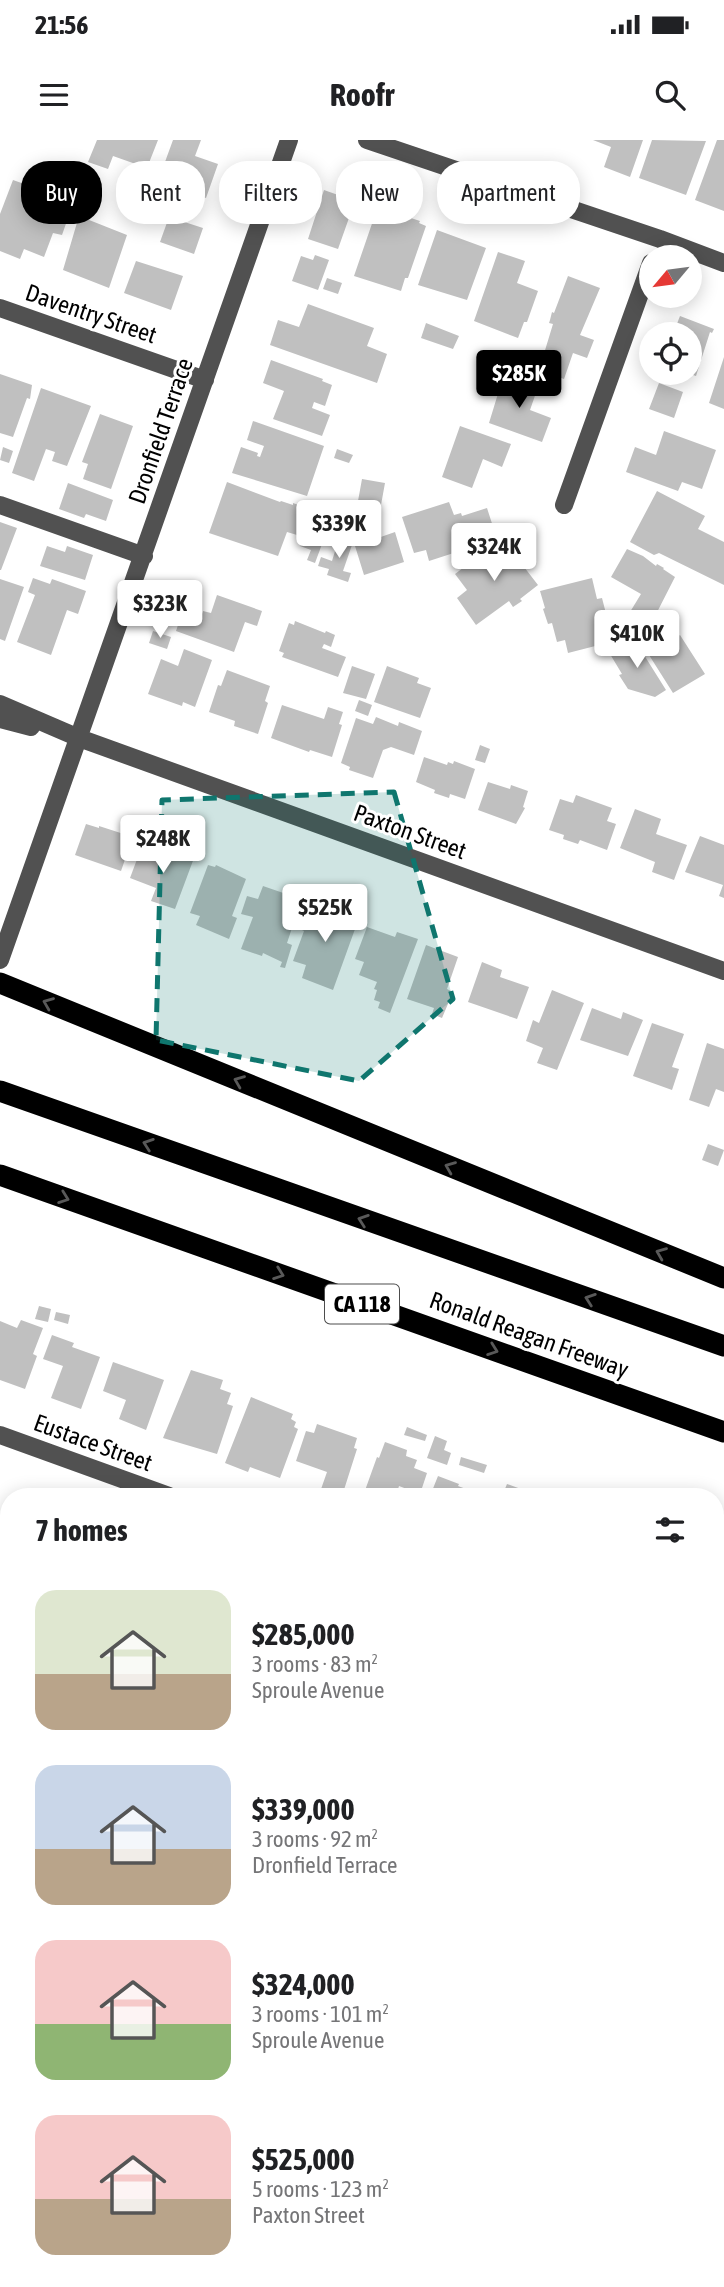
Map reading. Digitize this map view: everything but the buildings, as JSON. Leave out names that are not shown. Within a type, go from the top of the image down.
[{"type":"highway","points":[[0,984],[724,1278]]},
{"type":"highway","points":[[0,1091],[724,1346]]},
{"type":"highway","name":"Ronald Reagan Freeway","points":[[0,1175],[724,1432]]},
{"type":"street","name":"Dronfield Terrace","points":[[0,960],[289,140]]},
{"type":"street","points":[[367,140],[724,263]]},
{"type":"street","points":[[658,245],[660,239]]},
{"type":"street","points":[[564,505],[639,296]]},
{"type":"street","name":"Daventry Street","points":[[0,308],[205,380]]},
{"type":"street","points":[[0,505],[144,556]]},
{"type":"street","name":"Paxton Street","points":[[0,704],[79,738],[724,971]]},
{"type":"street","name":"Paxton Street","points":[[0,719],[79,738]]},
{"type":"street","name":"Eustace Street","points":[[0,1435],[147,1488]]},
{"type":"highlighted area","points":[[394,792],[453,999],[359,1081],[156,1040],[162,800]]}]
